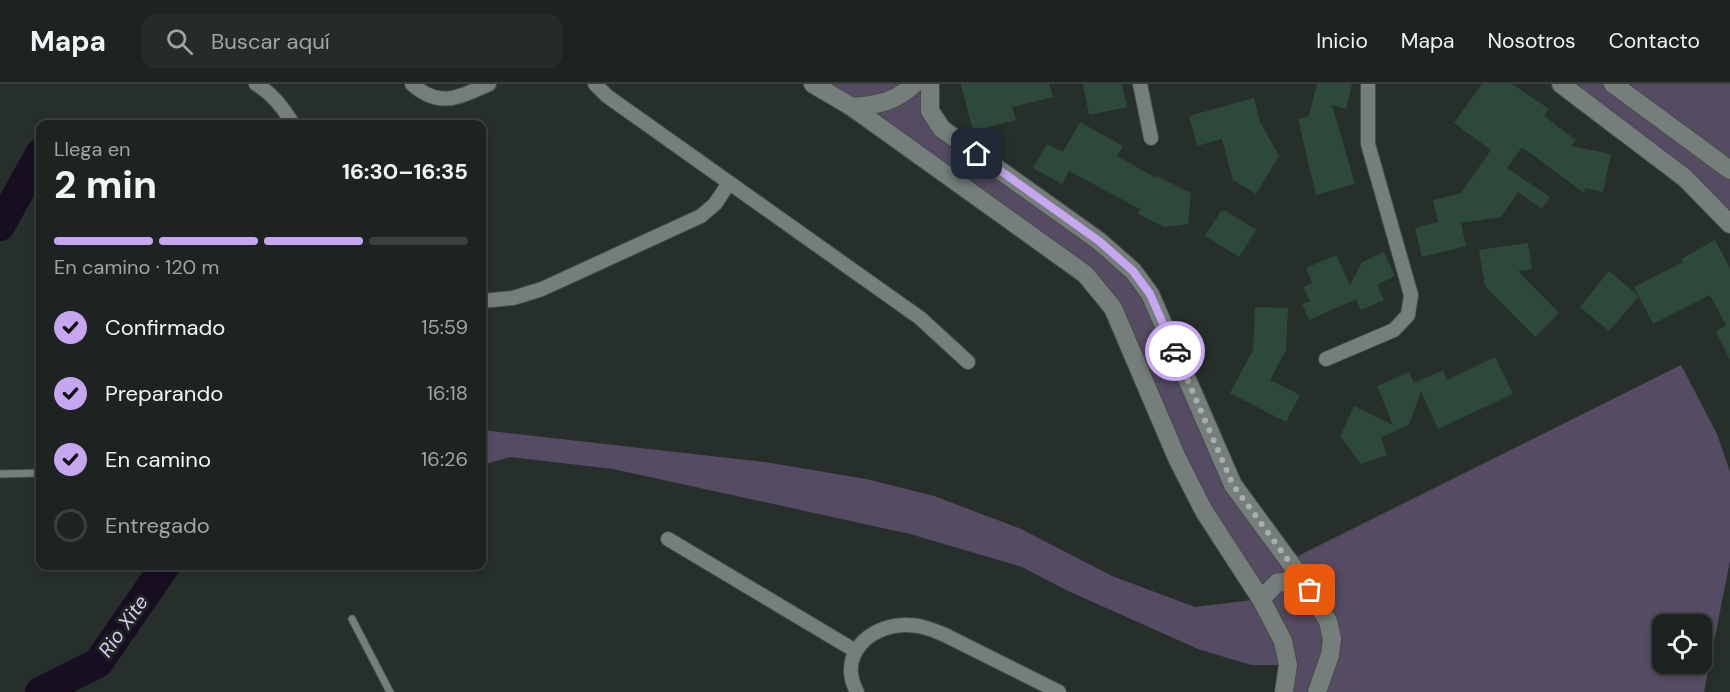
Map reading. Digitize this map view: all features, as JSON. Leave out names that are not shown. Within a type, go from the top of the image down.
[{"type":"street","points":[[256,84],[266,90],[290,120]]},
{"type":"street","points":[[412,84],[421,92],[438,99],[454,99],[489,84]]},
{"type":"street","points":[[595,84],[607,96],[920,318],[968,362]]},
{"type":"street","points":[[813,84],[852,107],[1085,274],[1113,308],[1178,458],[1204,511],[1261,599],[1283,641],[1288,665],[1284,692]]},
{"type":"street","points":[[852,107],[879,105],[903,95],[914,84]]},
{"type":"street","points":[[930,84],[930,111],[942,129],[1099,241],[1133,271],[1150,294],[1233,485],[1302,579],[1328,621],[1332,639],[1330,655],[1317,692]]},
{"type":"street","points":[[1140,84],[1151,138]]},
{"type":"street","points":[[1326,359],[1394,330],[1408,315],[1411,295],[1368,144],[1368,84]]},
{"type":"street","points":[[1561,84],[1685,178],[1730,224]]},
{"type":"street","points":[[1613,84],[1730,170]]},
{"type":"street","points":[[486,301],[513,298],[542,289],[701,216],[715,204],[729,183]]},
{"type":"street","points":[[668,539],[854,651]]},
{"type":"street","points":[[1261,599],[1278,583],[1302,579]]},
{"type":"street","points":[[857,692],[851,680],[849,667],[854,651],[864,641],[886,629],[906,625],[928,628],[1059,692]]},
{"type":"lane","points":[[0,474],[36,472]]},
{"type":"lane","points":[[352,619],[390,692]]},
{"type":"shaded area","points":[[816,84],[929,84],[929,112],[1133,271],[1233,485],[1288,561],[1681,365],[1717,434],[1730,472],[1730,561],[1712,652],[1712,614],[1652,614],[1652,674],[1708,674],[1704,692],[1284,692],[1288,665],[1251,665],[1198,649],[1066,590],[1022,567],[910,534],[613,469],[510,457],[486,464],[486,430],[765,462],[866,479],[934,496],[1021,529],[1112,576],[1195,607],[1260,599],[1204,511],[1130,343],[1085,274]]},
{"type":"shaded area","points":[[1560,84],[1730,84],[1730,224]]},
{"type":"building","points":[[961,84],[1049,84],[1053,97],[1012,107],[1016,120],[973,131]]},
{"type":"building","points":[[1083,84],[1122,84],[1127,107],[1089,115]]},
{"type":"building","points":[[1317,84],[1352,84],[1346,109],[1332,105],[1355,184],[1316,195],[1298,119],[1309,116]]},
{"type":"building","points":[[1482,84],[1512,84],[1549,109],[1544,116],[1576,140],[1571,146],[1611,154],[1603,192],[1585,188],[1584,193],[1522,147],[1507,168],[1550,197],[1542,209],[1518,192],[1501,217],[1461,223],[1466,246],[1422,257],[1415,228],[1438,222],[1433,200],[1461,193],[1491,150],[1454,123]]},
{"type":"building","points":[[1254,98],[1260,122],[1279,156],[1256,194],[1233,180],[1222,139],[1197,146],[1189,116]]},
{"type":"building","points":[[1080,122],[1123,146],[1117,156],[1156,178],[1157,176],[1191,193],[1188,224],[1164,227],[1138,214],[1140,209],[1069,171],[1062,184],[1033,168],[1047,144],[1063,152]]},
{"type":"building","points":[[1221,211],[1226,211],[1256,230],[1239,257],[1205,236]]},
{"type":"building","points":[[1715,240],[1730,268],[1730,360],[1716,331],[1726,325],[1710,295],[1653,324],[1634,287],[1683,262],[1681,259]]},
{"type":"building","points":[[1528,243],[1532,269],[1518,271],[1559,313],[1535,337],[1485,286],[1479,250]]},
{"type":"building","points":[[1384,252],[1395,276],[1377,285],[1384,300],[1361,310],[1356,299],[1309,320],[1302,304],[1310,301],[1303,287],[1312,283],[1306,268],[1336,255],[1350,285],[1362,262]]},
{"type":"building","points":[[1609,271],[1639,296],[1609,331],[1580,307]]},
{"type":"building","points":[[1255,307],[1288,308],[1286,350],[1270,380],[1300,395],[1286,422],[1230,393],[1253,350]]},
{"type":"building","points":[[1495,357],[1513,394],[1438,429],[1421,391],[1409,425],[1381,437],[1387,455],[1361,464],[1340,436],[1354,406],[1393,425],[1377,386],[1409,372],[1414,383],[1443,370],[1447,380]]},
{"type":"waterway","name":"Rio Xite","points":[[0,226],[36,161]]},
{"type":"waterway","name":"Rio Xite","points":[[40,692],[98,663],[162,570]]},
{"type":"way so far","points":[[1175,351],[1233,485],[1310,590]]},
{"type":"route","points":[[977,154],[1099,241],[1133,271],[1150,294],[1175,351]]}]
